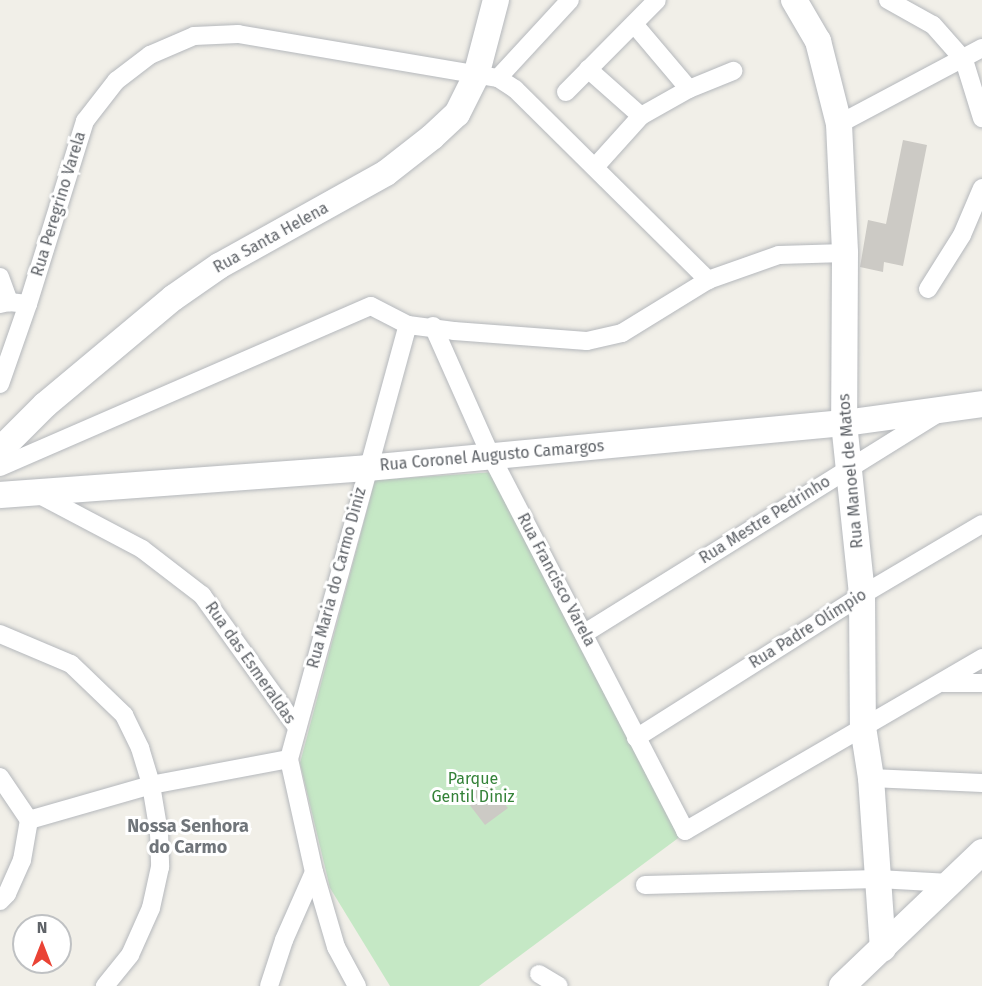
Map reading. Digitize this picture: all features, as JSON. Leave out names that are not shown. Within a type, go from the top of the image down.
[{"type":"street","name":"Rua Santa Helena","points":[[487,77],[496,0]]},
{"type":"street","name":"Rua Santa Helena","points":[[0,453],[45,405],[173,298],[219,266],[386,173],[432,137],[457,114],[487,77],[570,0]]},
{"type":"street","points":[[566,92],[657,0]]},
{"type":"street","name":"Rua Manoel de Matos","points":[[794,0],[818,41],[839,124],[845,253],[844,423],[862,595],[863,727],[871,778],[883,949]]},
{"type":"street","points":[[888,0],[933,26],[964,60],[982,118]]},
{"type":"street","points":[[634,24],[688,89]]},
{"type":"street","name":"Rua Peregrino Varela","points":[[0,384],[28,304],[85,121],[116,81],[150,55],[194,36],[238,34],[487,77]]},
{"type":"street","points":[[839,124],[964,60],[982,48]]},
{"type":"street","points":[[588,69],[641,116]]},
{"type":"street","points":[[595,167],[641,116],[688,89],[733,71]]},
{"type":"street","points":[[487,77],[515,89],[708,280]]},
{"type":"street","points":[[928,289],[962,235],[982,188]]},
{"type":"street","points":[[0,453],[371,306],[408,325],[433,326],[454,331],[587,341],[622,333],[708,280],[779,255],[845,253]]},
{"type":"street","points":[[0,277],[5,303],[28,304]]},
{"type":"street","name":"Rua Maria do Carmo Diniz","points":[[297,727],[408,325]]},
{"type":"street","name":"Rua Francisco Varela","points":[[433,326],[491,456],[585,633],[636,738],[685,831],[863,727]]},
{"type":"street","name":"Rua Coronel Augusto Camargos","points":[[0,495],[367,468],[844,423],[982,404]]},
{"type":"street","name":"Rua Mestre Pedrinho","points":[[585,633],[946,409]]},
{"type":"street","name":"Rua das Esmeraldas","points":[[36,493],[142,549],[202,595],[297,727],[289,759],[314,872],[336,947],[357,986]]},
{"type":"street","name":"Rua Padre Olímpio","points":[[636,738],[862,595],[982,524]]},
{"type":"street","points":[[0,634],[71,664],[124,715],[140,748],[151,785],[159,833],[160,867],[151,908],[130,955],[105,986]]},
{"type":"street","points":[[863,727],[943,683],[982,658]]},
{"type":"street","points":[[943,683],[982,684]]},
{"type":"street","points":[[29,820],[151,785],[289,759]]},
{"type":"street","points":[[0,777],[29,820],[22,860],[7,894],[0,901]]},
{"type":"street","points":[[871,778],[982,783]]},
{"type":"street","points":[[842,986],[982,852]]},
{"type":"street","points":[[269,986],[284,940],[314,872]]},
{"type":"street","points":[[645,885],[878,879],[950,883]]},
{"type":"street","points":[[539,974],[559,986]]},
{"type":"green space","name":"Parque Gentil Diniz","points":[[495,472],[681,836],[479,986],[390,986],[330,888],[300,763],[375,480]]},
{"type":"building","points":[[903,140],[927,145],[903,266],[884,262],[883,272],[860,267],[868,220],[886,224]]},
{"type":"building","points":[[484,778],[508,808],[485,825],[462,795]]},
{"type":"district","name":"Nossa Senhora do Carmo","points":[[188,837]]}]
